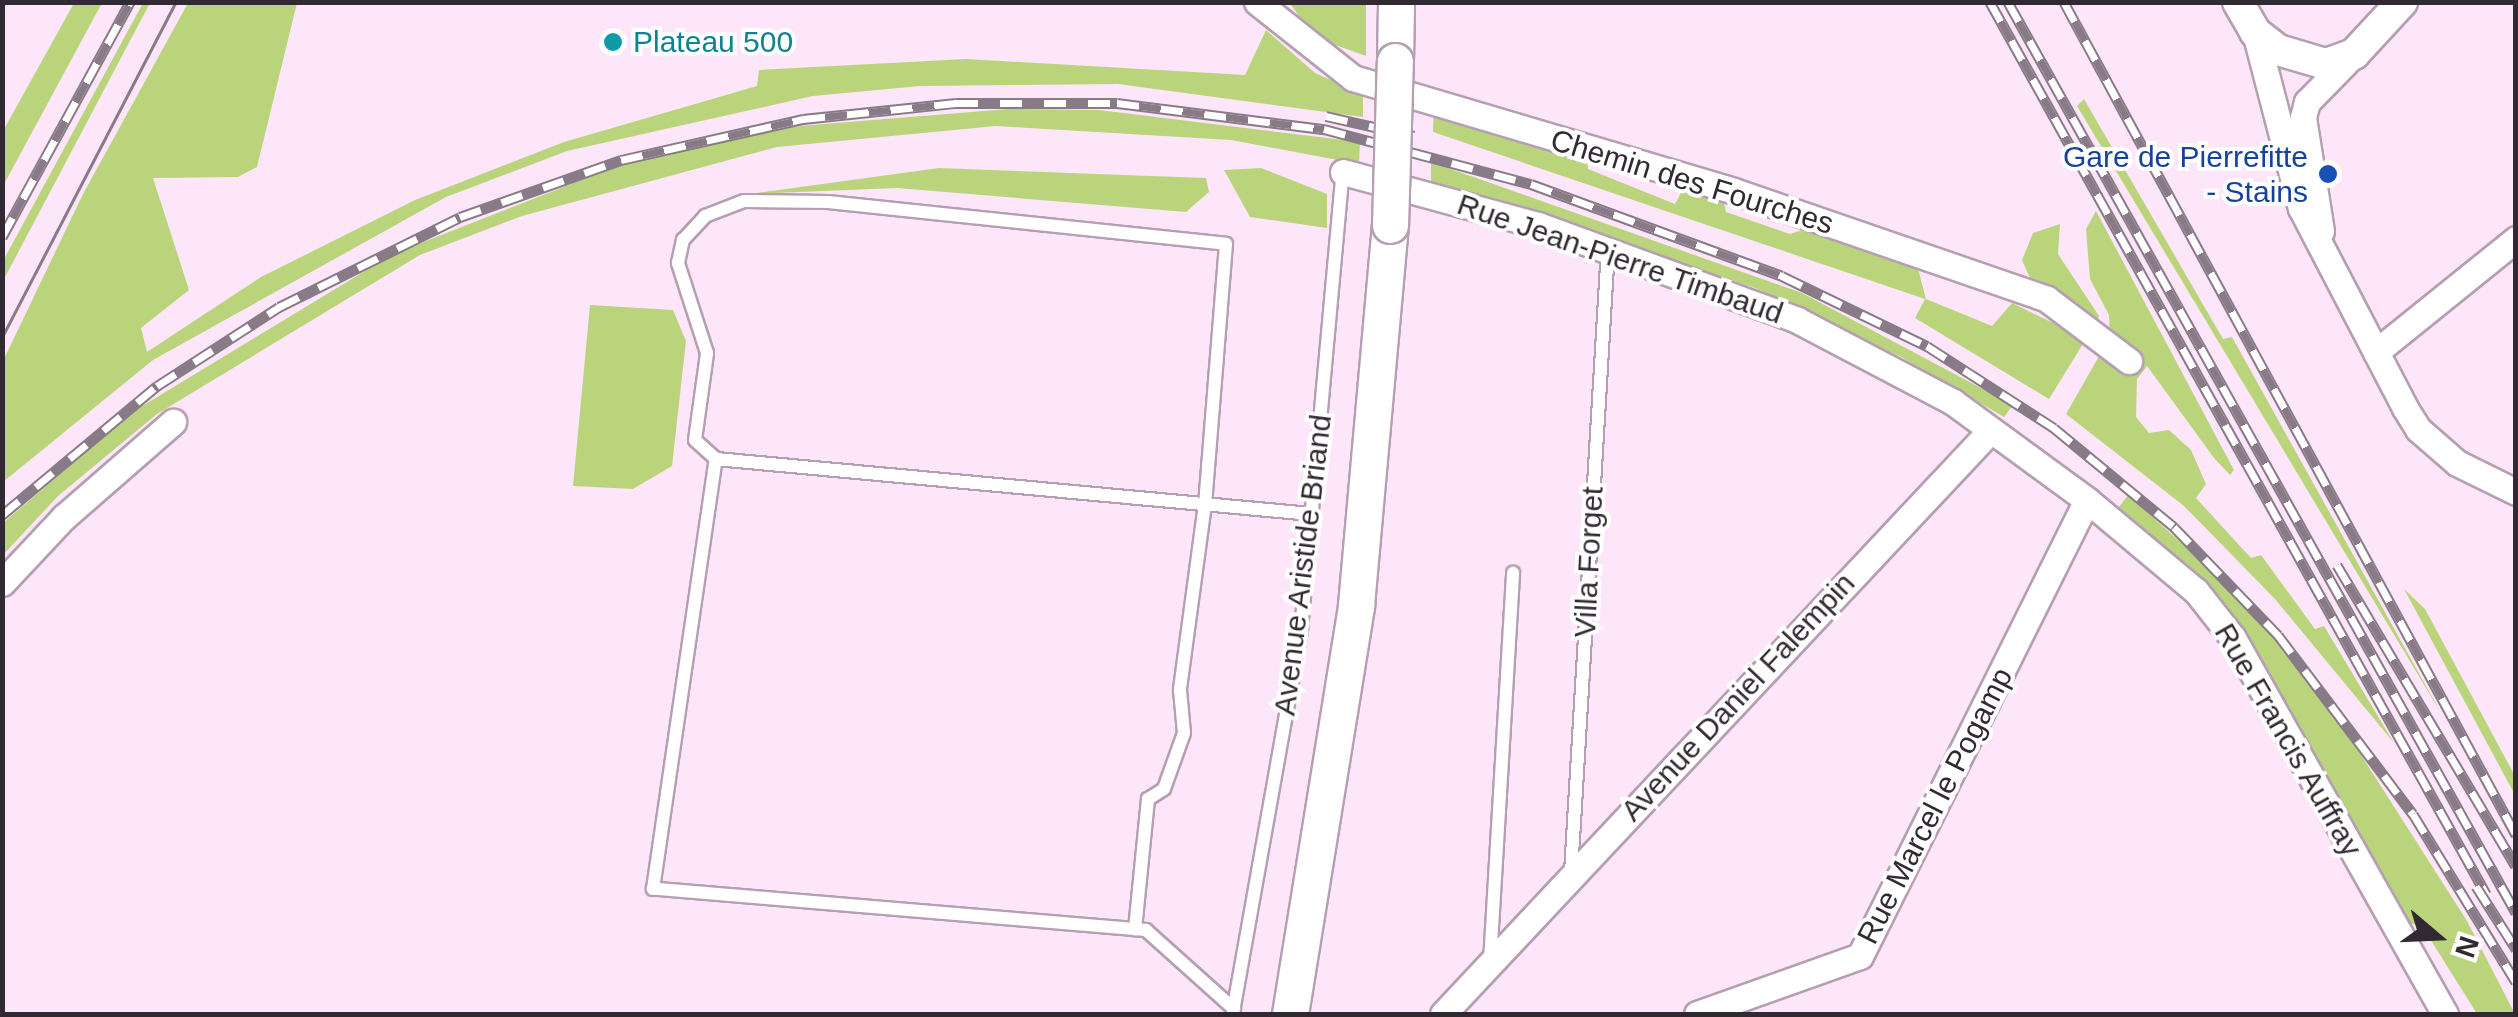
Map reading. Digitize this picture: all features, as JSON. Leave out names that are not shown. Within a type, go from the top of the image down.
[{"type":"main road","name":"Avenue Aristide Briand","points":[[1290,1014],[1356,605],[1390,225],[1396,2]]},
{"type":"street","points":[[2238,2],[2254,32],[2294,188],[2323,251],[2418,429],[2457,462],[2511,485]]},
{"type":"street","points":[[2323,251],[2303,117],[2307,102],[2402,2]]},
{"type":"street","name":"Chemin des Fourches","points":[[1262,4],[1310,50],[1353,78],[1734,191],[2029,293],[2064,306],[2084,331],[2121,356]]},
{"type":"street","points":[[2254,32],[2302,60],[2326,64],[2354,54]]},
{"type":"street","name":"Rue Jean-Pierre Timbaud","points":[[1343,172],[1608,249],[1797,320],[1953,402],[1989,432]]},
{"type":"street","points":[[2376,352],[2516,239]]},
{"type":"street","points":[[2,583],[64,517],[173,422]]},
{"type":"street","name":"Rue Francis Auffray","points":[[1989,432],[2087,500],[2196,592],[2233,638],[2446,1014]]},
{"type":"street","name":"Avenue Daniel Falempin","points":[[1443,1014],[1989,432]]},
{"type":"street","name":"Rue Marcel le Pogamp","points":[[1697,1014],[1745,1007],[1860,956],[2087,500]]},
{"type":"lane","name":"Avenue Aristide Briand","points":[[1234,1012],[1301,630],[1343,172]]},
{"type":"lane","points":[[1135,929],[1148,798],[1164,789],[1184,733],[1180,690],[1205,504],[1226,244],[828,202],[744,201],[705,216],[683,240],[679,284],[707,353],[695,440],[716,459],[1205,504],[1312,514]]},
{"type":"lane","name":"Villa Forget","points":[[1570,875],[1608,249]]},
{"type":"lane","points":[[716,459],[652,888],[1146,930],[1234,1012]]},
{"type":"lane","points":[[1490,964],[1513,573]]},
{"type":"green space","points":[[74,3],[102,3],[3,186],[3,131]]},
{"type":"green space","points":[[143,3],[150,3],[3,281],[3,261]]},
{"type":"green space","points":[[188,3],[297,3],[257,167],[238,177],[153,178],[189,290],[141,328],[147,352],[261,277],[415,200],[564,142],[757,86],[759,70],[966,59],[1245,75],[1266,30],[1315,73],[1363,94],[1363,117],[1118,84],[920,86],[813,96],[567,151],[446,197],[153,360],[3,482],[3,361],[83,194]]},
{"type":"green space","points":[[1290,3],[1366,3],[1366,56],[1313,37]]},
{"type":"green space","points":[[2084,99],[2223,339],[2232,337],[2441,713],[2077,106]]},
{"type":"green space","points":[[1434,101],[1586,152],[1588,169],[1675,204],[1685,185],[1724,201],[1726,212],[1790,234],[1808,228],[1917,265],[1926,299],[1992,326],[2012,303],[2086,339],[2049,399],[1915,318],[1925,299],[1433,132]]},
{"type":"green space","points":[[1008,109],[1099,110],[1360,142],[1359,164],[1231,140],[996,126],[777,147],[522,216],[420,255],[157,414],[58,496],[3,555],[3,523],[134,411],[393,254],[612,168],[718,141],[799,126]]},
{"type":"green space","points":[[1431,162],[1802,293],[2013,405],[2004,417],[1901,357],[1755,288],[1431,182]]},
{"type":"green space","points":[[939,168],[1206,178],[1209,192],[1186,212],[897,188],[749,194]]},
{"type":"green space","points":[[1261,168],[1327,194],[1327,228],[1250,217],[1224,170]]},
{"type":"green space","points":[[2096,211],[2234,470],[2230,475],[2214,458],[2147,366],[2137,379],[2136,417],[2149,433],[2169,430],[2191,450],[2206,484],[2196,498],[2251,558],[2261,555],[2315,629],[2324,626],[2394,743],[2275,599],[2184,506],[2066,414],[2110,337],[2109,315],[2090,279],[2086,229]]},
{"type":"green space","points":[[2060,224],[2058,254],[2099,316],[2096,328],[2034,287],[2022,260],[2033,233]]},
{"type":"green space","points":[[590,305],[673,310],[686,341],[672,466],[633,489],[573,486]]},
{"type":"green space","points":[[2128,495],[2233,589],[2317,686],[2467,921],[2515,1014],[2477,1014],[2422,926],[2409,923],[2255,650],[2227,609],[2119,507]]},
{"type":"green space","points":[[2404,589],[2425,609],[2515,776],[2515,795]]},
{"type":"tram line","points":[[2,337],[176,2]]},
{"type":"railway","points":[[2,237],[130,2]]},
{"type":"railway","points":[[1990,2],[2486,894]]},
{"type":"railway","points":[[2008,2],[2516,913]]},
{"type":"railway","points":[[2064,2],[2516,835]]},
{"type":"railway","points":[[2,515],[157,386],[279,307],[460,217],[621,160],[803,119],[956,103],[1117,103],[1324,129],[1531,184],[1782,276],[1927,346],[2054,428],[2174,527],[2278,635],[2413,814],[2516,982]]},
{"type":"railway","points":[[1326,116],[1414,136]]},
{"type":"railway","points":[[2337,565],[2516,866]]},
{"type":"railway","points":[[2476,886],[2516,949]]},
{"type":"place","name":"Plateau 500","points":[[613,42]]},
{"type":"place","name":"Gare de Pierrefitte - Stains","points":[[2328,174]]}]
